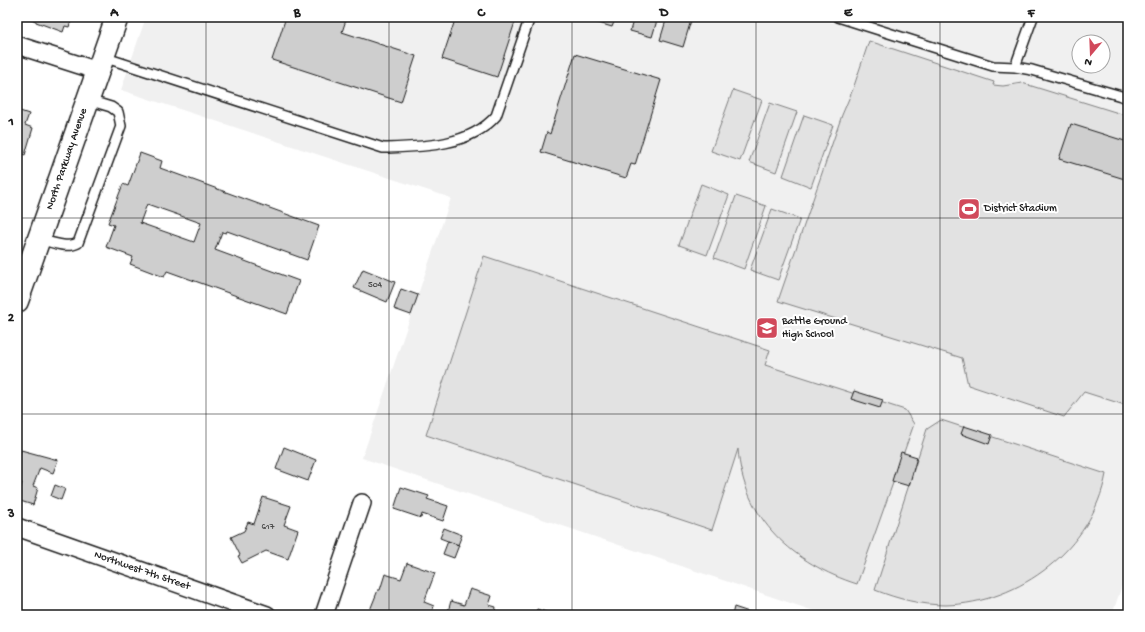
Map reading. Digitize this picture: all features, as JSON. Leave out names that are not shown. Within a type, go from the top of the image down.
[{"type":"street","name":"North Parkway Avenue","points":[[17,301],[117,17]]},
{"type":"street","points":[[17,45],[100,64]]},
{"type":"street","points":[[324,615],[362,503]]},
{"type":"street","name":"Northwest 7th Street","points":[[17,527],[267,615]]},
{"type":"lane","points":[[100,64],[383,148],[423,147],[453,142],[489,124],[496,116],[530,17]]},
{"type":"lane","points":[[838,17],[993,66],[1015,67],[1032,70],[1128,98]]},
{"type":"lane","points":[[1015,67],[1033,17]]},
{"type":"lane","points":[[39,239],[73,246],[78,243],[121,126],[118,112],[111,107],[88,100]]},
{"type":"shaded area","name":"Battle Ground High School","points":[[146,17],[1128,17],[1128,568],[1112,615],[826,615],[362,458],[451,198],[121,90]]},
{"type":"shaded area","name":"District Stadium","points":[[869,41],[994,82],[993,85],[1003,86],[1022,83],[1128,116],[1128,406],[1084,392],[1064,417],[968,385],[962,358],[778,301]]},
{"type":"shaded area","points":[[733,90],[762,100],[740,161],[711,151]]},
{"type":"shaded area","points":[[770,103],[797,112],[776,172],[749,162]]},
{"type":"shaded area","points":[[804,115],[833,125],[811,187],[783,176]]},
{"type":"shaded area","points":[[701,184],[729,195],[707,255],[679,245]]},
{"type":"shaded area","points":[[736,196],[766,206],[744,269],[714,258]]},
{"type":"shaded area","points":[[772,209],[800,219],[778,280],[750,270]]},
{"type":"shaded area","points":[[484,256],[770,350],[765,365],[905,410],[914,424],[857,584],[834,575],[813,564],[793,551],[776,535],[761,517],[750,497],[742,474],[738,449],[712,530],[426,435]]},
{"type":"shaded area","points":[[941,420],[1106,474],[1098,501],[1086,526],[1069,548],[1048,567],[1025,582],[1000,594],[974,602],[946,605],[910,601],[875,590],[927,429]]},
{"type":"building","points":[[31,17],[68,17],[72,19],[69,27],[65,26],[63,32],[36,22],[31,19]]},
{"type":"building","points":[[286,17],[347,17],[342,32],[416,56],[401,102],[272,60]]},
{"type":"building","points":[[456,17],[512,17],[511,21],[515,22],[497,77],[442,59]]},
{"type":"building","points":[[593,17],[616,17],[612,27],[592,21]]},
{"type":"building","points":[[634,17],[658,17],[652,37],[630,31]]},
{"type":"building","points":[[667,17],[692,17],[683,47],[660,40]]},
{"type":"building","points":[[575,54],[661,80],[635,165],[631,164],[626,178],[541,152],[547,132],[550,134]]},
{"type":"building","points":[[17,110],[29,114],[25,125],[33,128],[25,155],[17,152]]},
{"type":"building","points":[[1071,124],[1128,142],[1128,180],[1059,159]]},
{"type":"building","points":[[140,153],[162,161],[160,168],[319,226],[307,260],[227,231],[226,233],[222,232],[215,250],[299,281],[287,314],[167,271],[164,277],[130,264],[133,257],[106,247],[114,225],[108,223],[123,184],[128,186]],"holes":[[[147,204],[201,223],[194,242],[140,223]]]},
{"type":"building","points":[[363,269],[395,282],[387,302],[354,288]]},
{"type":"building","points":[[401,289],[418,295],[411,315],[394,309]]},
{"type":"building","points":[[854,391],[883,400],[880,408],[851,399]]},
{"type":"building","points":[[964,426],[992,435],[989,444],[961,434]]},
{"type":"building","points":[[284,447],[316,460],[308,481],[276,469]]},
{"type":"building","points":[[21,450],[58,460],[53,473],[40,468],[33,486],[38,488],[33,505],[17,500],[22,483],[17,482],[17,458]]},
{"type":"building","points":[[901,452],[917,457],[909,486],[892,481]]},
{"type":"building","points":[[55,485],[65,489],[61,500],[51,496]]},
{"type":"building","points":[[401,487],[429,496],[427,499],[448,506],[443,521],[422,514],[421,518],[394,509]]},
{"type":"building","points":[[263,497],[291,506],[284,525],[298,530],[288,559],[266,551],[242,563],[238,556],[240,555],[231,537],[244,531],[248,522],[254,524]]},
{"type":"building","points":[[444,528],[462,535],[458,545],[440,538]]},
{"type":"building","points":[[448,541],[459,545],[454,558],[443,554]]},
{"type":"building","points":[[407,563],[435,573],[424,602],[434,606],[431,615],[384,615],[370,610],[378,590],[380,590],[385,574],[401,579]]},
{"type":"building","points":[[470,589],[492,596],[489,605],[496,607],[495,612],[505,615],[447,615],[451,601],[464,605]]},
{"type":"building","points":[[734,607],[755,614],[755,615],[732,615]]},
{"type":"building","points":[[537,609],[554,615],[534,615]]},
{"type":"place","name":"District Stadium","points":[[969,209]]},
{"type":"place","name":"Battle Ground High School","points":[[767,328]]}]
